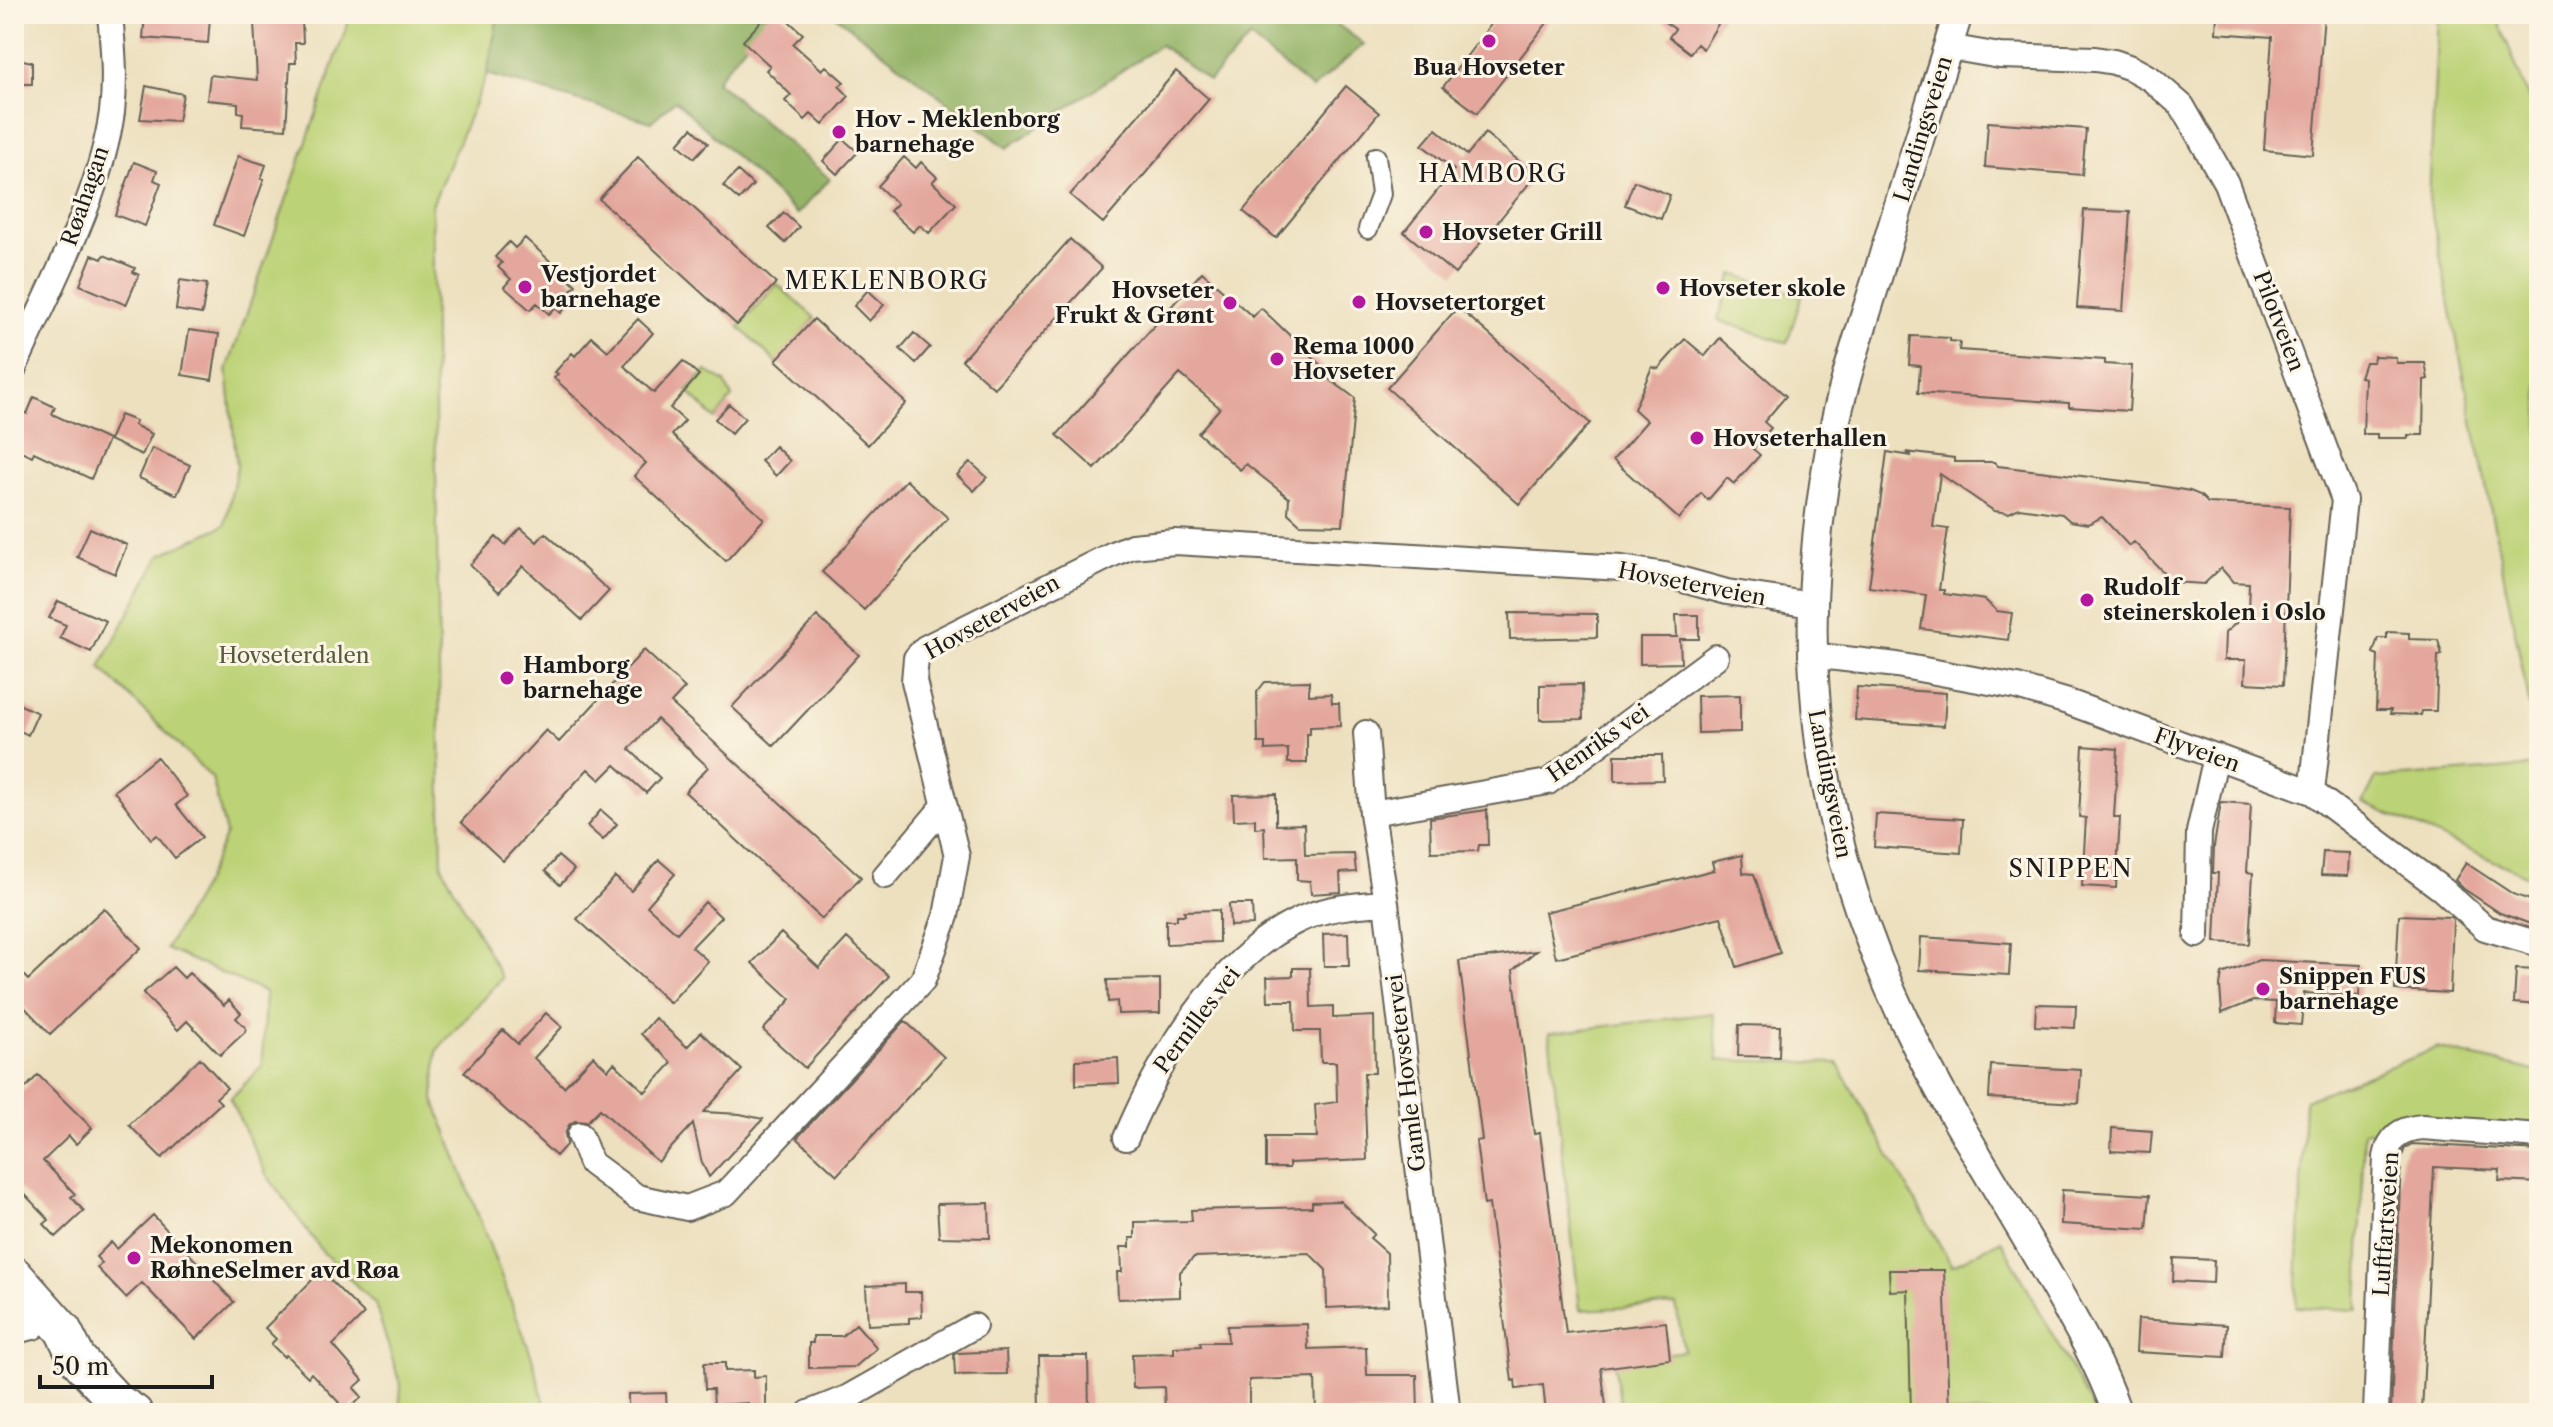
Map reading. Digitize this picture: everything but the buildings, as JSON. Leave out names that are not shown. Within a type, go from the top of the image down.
[{"type":"main road","points":[[14,1275],[55,1321],[77,1358],[131,1408]]},
{"type":"street","name":"Røahagan","points":[[16,358],[79,224],[102,154],[115,78],[110,14]]},
{"type":"street","name":"Landingsveien","points":[[1958,14],[1837,416],[1820,504],[1812,605],[1811,655],[1817,734],[1830,805],[1856,901],[1874,951],[1914,1041],[2066,1305],[2102,1374],[2117,1413]]},
{"type":"street","name":"Pilotveien","points":[[1948,47],[2000,56],[2095,59],[2131,68],[2151,79],[2182,106],[2226,183],[2344,500],[2312,792]]},
{"type":"street","points":[[1368,229],[1381,194],[1376,157]]},
{"type":"street","name":"Hovseterveien","points":[[580,1135],[591,1163],[637,1197],[687,1208],[726,1193],[923,980],[946,916],[957,856],[914,681],[916,658],[925,648],[1006,605],[1132,546],[1175,542],[1622,568],[1665,575],[1727,592],[1812,605]]},
{"type":"street","name":"Flyveien","points":[[1811,655],[1910,667],[2017,687],[2068,702],[2312,792],[2443,890],[2485,928],[2539,944]]},
{"type":"street","name":"Henriks vei","points":[[1372,813],[1548,782],[1716,657]]},
{"type":"street","name":"Gamle Hovsetervei","points":[[1366,733],[1372,813],[1386,903],[1448,1413]]},
{"type":"street","points":[[2197,935],[2199,832],[2216,756]]},
{"type":"street","points":[[885,876],[944,806]]},
{"type":"street","name":"Pernilles vei","points":[[1126,1138],[1143,1099],[1174,1044],[1224,978],[1253,950],[1285,926],[1313,914],[1358,904],[1386,903]]},
{"type":"street","name":"Luftfartsveien","points":[[2376,1413],[2389,1144],[2396,1134],[2407,1128],[2422,1127],[2539,1136]]},
{"type":"street","points":[[14,1331],[55,1321]]},
{"type":"street","points":[[809,1413],[847,1398],[974,1326]]},
{"type":"green space","name":"Hovseterdalen","points":[[351,14],[617,14],[603,20],[498,17],[487,74],[432,205],[442,866],[502,978],[437,1050],[434,1099],[532,1357],[547,1413],[399,1413],[401,1386],[375,1304],[322,1251],[266,1174],[230,1099],[262,1066],[265,992],[166,949],[205,882],[226,834],[212,778],[100,667],[160,555],[225,525],[237,466],[227,370]]},
{"type":"green space","points":[[617,14],[770,14],[716,81],[830,179],[797,214],[675,100],[651,122],[487,74],[498,17],[603,20]]},
{"type":"green space","points":[[833,14],[1323,14],[1364,44],[1312,89],[1250,38],[1209,81],[1160,45],[1007,148]]},
{"type":"green space","points":[[2438,14],[2496,14],[2539,125],[2539,752],[2429,201]]},
{"type":"green space","points":[[1733,274],[1802,296],[1787,343],[1718,320]]},
{"type":"green space","points":[[777,284],[815,318],[777,363],[739,327]]},
{"type":"green space","points":[[706,371],[725,382],[732,397],[715,419],[687,391]]},
{"type":"green space","points":[[2539,766],[2539,881],[2363,803],[2376,778]]},
{"type":"green space","points":[[1713,1013],[1718,1060],[1837,1063],[1952,1266],[2001,1240],[2093,1413],[1622,1413],[1614,1362],[1684,1351],[1676,1305],[1580,1310],[1549,1033]]},
{"type":"green space","points":[[2437,1048],[2539,1072],[2539,1132],[2364,1131],[2358,1310],[2296,1307],[2305,1100]]},
{"type":"place","name":"Bua Hovseter","points":[[1489,41]]},
{"type":"place","name":"Hov - Meklenborg barnehage","points":[[839,132]]},
{"type":"place","name":"Hovseter Grill","points":[[1426,232]]},
{"type":"place","name":"Vestjordet barnehage","points":[[525,287]]},
{"type":"place","name":"Hovseter skole","points":[[1663,288]]},
{"type":"place","name":"Hovsetertorget","points":[[1359,302]]},
{"type":"place","name":"Hovseter Frukt & Grønt","points":[[1230,303]]},
{"type":"place","name":"Rema 1000 Hovseter","points":[[1277,359]]},
{"type":"place","name":"Hovseterhallen","points":[[1697,438]]},
{"type":"place","name":"Rudolf steinerskolen i Oslo","points":[[2087,600]]},
{"type":"place","name":"Hamborg barnehage","points":[[507,678]]},
{"type":"place","name":"Snippen FUS barnehage","points":[[2263,989]]},
{"type":"place","name":"Mekonomen RøhneSelmer avd Røa","points":[[134,1258]]},
{"type":"district","name":"HAMBORG","points":[[1493,173]]},
{"type":"district","name":"MEKLENBORG","points":[[887,280]]},
{"type":"district","name":"SNIPPEN","points":[[2071,868]]}]
